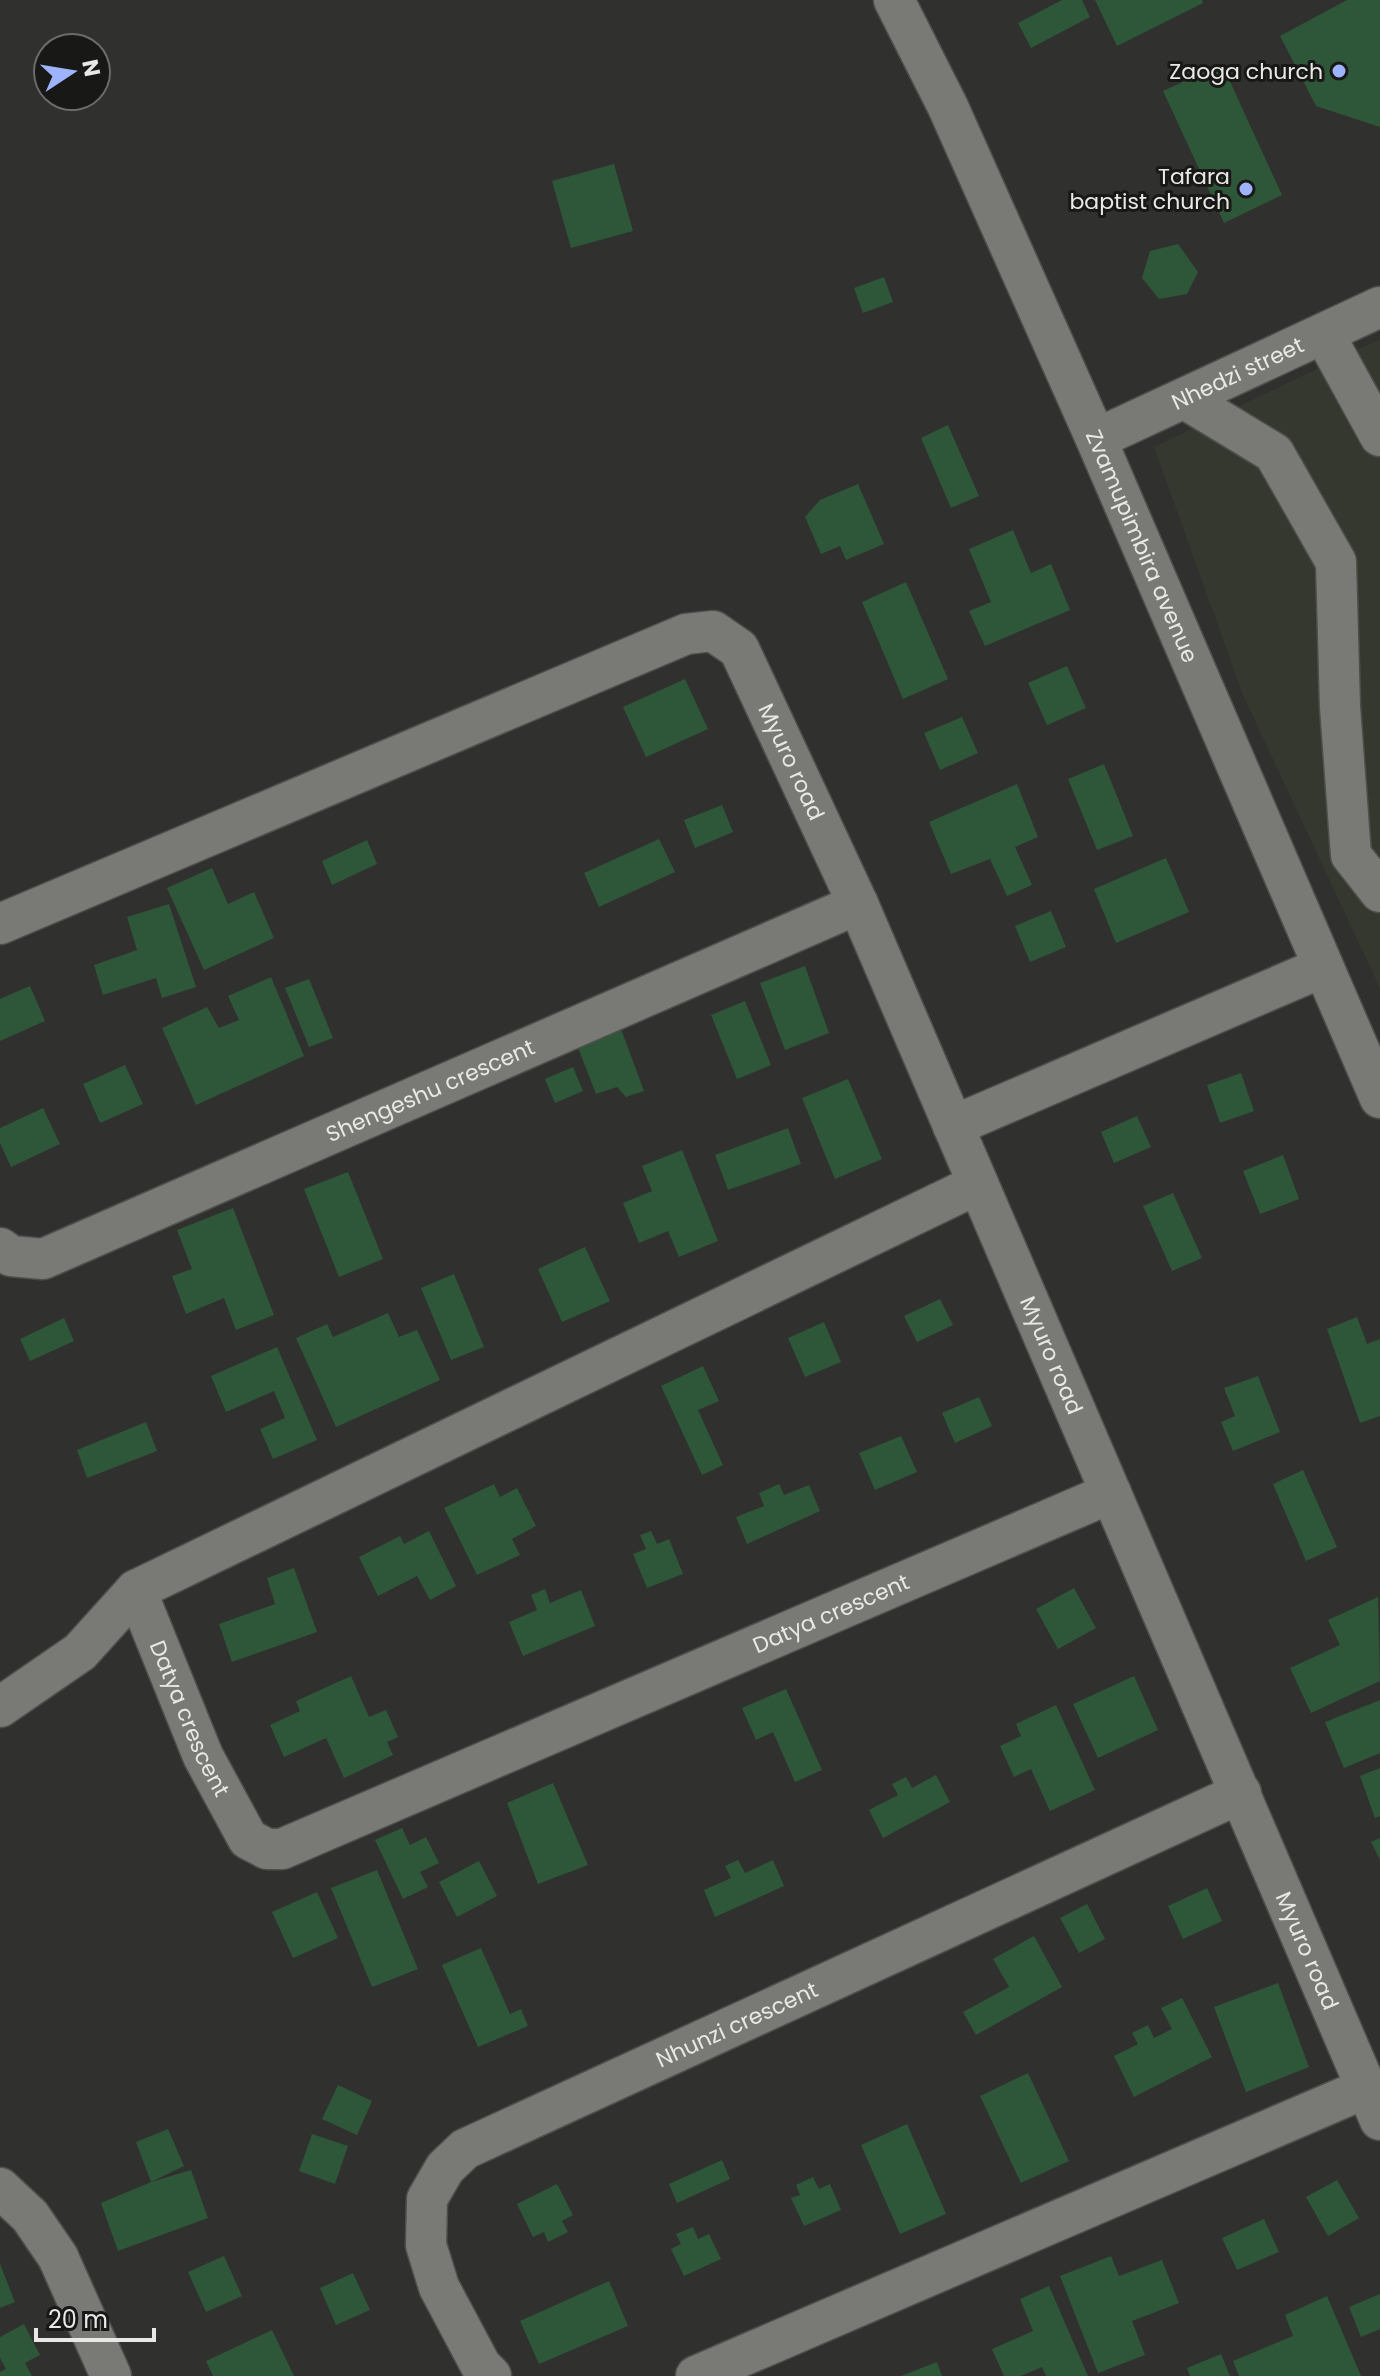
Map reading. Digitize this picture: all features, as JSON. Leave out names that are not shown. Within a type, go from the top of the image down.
[{"type":"street","name":"Zvamupimbira avenue","points":[[894,0],[948,107],[1096,439],[1380,1098]]},
{"type":"street","name":"Nhedzi street","points":[[1096,439],[1380,307]]},
{"type":"street","points":[[1324,334],[1380,436]]},
{"type":"street","points":[[1185,399],[1274,453],[1336,562],[1340,707],[1351,855],[1380,892]]},
{"type":"street","name":"Myuro road","points":[[0,924],[686,634],[713,631],[739,649],[858,904],[1373,2104]]},
{"type":"street","name":"Shengeshu crescent","points":[[0,1248],[11,1256],[43,1259],[858,904]]},
{"type":"street","points":[[953,1126],[1323,967]]},
{"type":"street","points":[[0,1707],[80,1652],[136,1590],[978,1184]]},
{"type":"street","name":"Datya crescent","points":[[136,1590],[203,1756],[248,1839],[267,1849],[282,1849],[1111,1493]]},
{"type":"street","name":"Nhunzi crescent","points":[[491,2376],[481,2366],[439,2287],[426,2245],[427,2199],[445,2168],[465,2149],[1241,1793]]},
{"type":"street","points":[[696,2376],[1373,2104]]},
{"type":"street","points":[[0,2188],[30,2216],[58,2257],[111,2376]]},
{"type":"shaded area","points":[[1380,339],[1380,988],[1243,695],[1154,447]]},
{"type":"building","points":[[1062,0],[1082,0],[1090,17],[1031,48],[1018,23]]},
{"type":"building","points":[[1095,0],[1202,0],[1203,3],[1117,46]]},
{"type":"building","name":"Zaoga church","points":[[1347,0],[1380,0],[1380,127],[1316,106],[1280,36]]},
{"type":"building","points":[[1222,64],[1282,195],[1224,223],[1163,91]]},
{"type":"building","points":[[614,164],[633,231],[571,248],[552,181]]},
{"type":"building","points":[[1178,244],[1198,272],[1187,294],[1159,299],[1142,278],[1150,251]]},
{"type":"building","points":[[884,277],[893,302],[863,313],[854,288]]},
{"type":"building","points":[[948,425],[979,496],[951,508],[921,438]]},
{"type":"building","points":[[858,484],[884,544],[846,560],[840,546],[821,554],[805,517],[820,500]]},
{"type":"building","points":[[1013,530],[1031,573],[1051,564],[1070,610],[985,646],[969,611],[991,602],[969,549]]},
{"type":"building","points":[[906,582],[948,679],[903,699],[862,602]]},
{"type":"building","points":[[1067,666],[1086,708],[1047,725],[1028,683]]},
{"type":"building","points":[[685,679],[708,729],[646,757],[623,707]]},
{"type":"building","points":[[962,717],[978,753],[940,770],[924,733]]},
{"type":"building","points":[[1104,764],[1133,836],[1097,850],[1068,779]]},
{"type":"building","points":[[1017,784],[1038,837],[1015,847],[1032,885],[1007,896],[990,859],[951,874],[929,822]]},
{"type":"building","points":[[722,805],[733,832],[695,848],[684,820]]},
{"type":"building","points":[[659,839],[675,872],[599,907],[584,873]]},
{"type":"building","points":[[367,840],[377,864],[332,885],[322,861]]},
{"type":"building","points":[[1166,858],[1189,912],[1116,943],[1094,889]]},
{"type":"building","points":[[212,868],[228,904],[254,892],[274,938],[204,970],[167,888]]},
{"type":"building","points":[[169,904],[196,987],[162,998],[156,978],[103,995],[94,965],[137,950],[127,917]]},
{"type":"building","points":[[1051,911],[1066,947],[1030,962],[1015,926]]},
{"type":"building","points":[[805,966],[829,1033],[785,1050],[760,983]]},
{"type":"building","points":[[271,977],[304,1056],[196,1105],[162,1028],[207,1007],[219,1028],[239,1020],[228,996]]},
{"type":"building","points":[[309,979],[333,1038],[309,1047],[285,988]]},
{"type":"building","points":[[30,986],[45,1021],[0,1041],[0,999]]},
{"type":"building","points":[[745,1001],[771,1065],[737,1079],[711,1015]]},
{"type":"building","points":[[621,1029],[644,1091],[626,1097],[617,1087],[596,1094],[577,1045]]},
{"type":"building","points":[[125,1065],[143,1104],[100,1123],[83,1084]]},
{"type":"building","points":[[573,1067],[583,1091],[555,1103],[545,1079]]},
{"type":"building","points":[[1241,1073],[1254,1111],[1220,1123],[1207,1085]]},
{"type":"building","points":[[848,1079],[882,1159],[835,1179],[802,1098]]},
{"type":"building","points":[[43,1108],[60,1144],[11,1167],[0,1143],[0,1128]]},
{"type":"building","points":[[1137,1116],[1151,1147],[1114,1163],[1101,1132]]},
{"type":"building","points":[[788,1128],[801,1164],[728,1190],[715,1155]]},
{"type":"building","points":[[682,1150],[718,1241],[679,1257],[668,1231],[639,1243],[623,1203],[652,1191],[642,1166]]},
{"type":"building","points":[[1283,1155],[1299,1199],[1260,1214],[1243,1171]]},
{"type":"building","points":[[348,1172],[383,1259],[339,1277],[304,1189]]},
{"type":"building","points":[[1173,1193],[1202,1258],[1172,1271],[1143,1206]]},
{"type":"building","points":[[233,1208],[274,1315],[236,1330],[224,1298],[186,1314],[172,1276],[192,1269],[177,1230]]},
{"type":"building","points":[[585,1247],[610,1301],[562,1322],[538,1269]]},
{"type":"building","points":[[454,1274],[484,1347],[451,1360],[421,1288]]},
{"type":"building","points":[[940,1299],[953,1325],[917,1342],[904,1316]]},
{"type":"building","points":[[388,1313],[399,1337],[417,1330],[440,1380],[336,1427],[296,1338],[327,1324],[333,1337]]},
{"type":"building","points":[[1357,1317],[1367,1344],[1380,1339],[1380,1416],[1360,1423],[1327,1329]]},
{"type":"building","points":[[64,1318],[74,1341],[30,1361],[20,1339]]},
{"type":"building","points":[[824,1322],[841,1362],[805,1377],[788,1338]]},
{"type":"building","points":[[277,1347],[317,1440],[273,1459],[260,1429],[285,1418],[274,1391],[226,1412],[211,1376]]},
{"type":"building","points":[[703,1366],[719,1401],[698,1410],[723,1465],[702,1475],[661,1386]]},
{"type":"building","points":[[1258,1376],[1280,1432],[1233,1451],[1221,1422],[1235,1416],[1224,1388]]},
{"type":"building","points":[[979,1397],[992,1426],[955,1443],[942,1413]]},
{"type":"building","points":[[146,1422],[157,1451],[87,1478],[77,1450]]},
{"type":"building","points":[[901,1436],[917,1472],[875,1490],[859,1453]]},
{"type":"building","points":[[1303,1470],[1337,1547],[1306,1561],[1273,1484]]},
{"type":"building","points":[[494,1484],[500,1497],[517,1488],[536,1526],[512,1539],[520,1555],[477,1575],[444,1508]]},
{"type":"building","points":[[779,1484],[784,1495],[809,1485],[820,1511],[747,1544],[736,1517],[764,1506],[759,1493]]},
{"type":"building","points":[[429,1531],[456,1586],[430,1600],[417,1576],[378,1596],[359,1557],[400,1536],[404,1544]]},
{"type":"building","points":[[651,1531],[657,1544],[669,1539],[683,1574],[647,1588],[633,1554],[646,1549],[640,1535]]},
{"type":"building","points":[[294,1568],[317,1632],[232,1662],[219,1624],[275,1604],[267,1578]]},
{"type":"building","points":[[1074,1588],[1096,1628],[1058,1649],[1036,1609]]},
{"type":"building","points":[[545,1589],[550,1603],[581,1590],[595,1626],[523,1656],[509,1622],[537,1610],[531,1595]]},
{"type":"building","points":[[1378,1597],[1380,1681],[1311,1713],[1290,1668],[1340,1645],[1328,1620]]},
{"type":"building","points":[[351,1676],[369,1717],[386,1710],[398,1737],[387,1742],[393,1755],[344,1778],[326,1738],[284,1757],[270,1725],[300,1711],[296,1701]]},
{"type":"building","points":[[1134,1676],[1158,1730],[1098,1758],[1073,1704]]},
{"type":"building","points":[[786,1689],[822,1770],[795,1782],[773,1732],[756,1740],[742,1708]]},
{"type":"building","points":[[1380,1700],[1380,1753],[1344,1768],[1325,1722]]},
{"type":"building","points":[[1056,1705],[1095,1790],[1050,1811],[1031,1769],[1014,1777],[1000,1746],[1021,1736],[1016,1724]]},
{"type":"building","points":[[1380,1768],[1380,1816],[1375,1818],[1360,1776]]},
{"type":"building","points":[[936,1775],[950,1802],[883,1838],[869,1810],[898,1795],[892,1784],[906,1777],[912,1788]]},
{"type":"building","points":[[553,1783],[588,1865],[538,1884],[507,1803]]},
{"type":"building","points":[[402,1828],[410,1845],[426,1837],[439,1863],[420,1872],[428,1887],[403,1899],[375,1840]]},
{"type":"building","points":[[1380,1838],[1380,1860],[1371,1842]]},
{"type":"building","points":[[738,1860],[745,1873],[773,1860],[784,1886],[715,1917],[704,1890],[731,1878],[725,1866]]},
{"type":"building","points":[[479,1861],[497,1896],[457,1917],[439,1882]]},
{"type":"building","points":[[377,1870],[418,1969],[372,1987],[331,1888]]},
{"type":"building","points":[[1207,1888],[1222,1921],[1183,1939],[1168,1906]]},
{"type":"building","points":[[317,1892],[338,1938],[293,1958],[272,1912]]},
{"type":"building","points":[[1087,1904],[1105,1939],[1079,1953],[1060,1918]]},
{"type":"building","points":[[1034,1936],[1062,1987],[976,2035],[963,2012],[1009,1987],[993,1959]]},
{"type":"building","points":[[481,1948],[510,2014],[521,2009],[528,2026],[478,2047],[442,1965]]},
{"type":"building","points":[[1278,1983],[1309,2067],[1246,2092],[1214,2007]]},
{"type":"building","points":[[1182,1998],[1212,2057],[1134,2097],[1114,2056],[1138,2044],[1132,2033],[1148,2025],[1154,2038],[1172,2029],[1161,2008]]},
{"type":"building","points":[[1028,2073],[1069,2161],[1021,2183],[980,2096]]},
{"type":"building","points":[[338,2085],[372,2101],[357,2135],[322,2119]]},
{"type":"building","points":[[907,2124],[946,2214],[900,2234],[861,2145]]},
{"type":"building","points":[[168,2129],[184,2166],[151,2182],[136,2142]]},
{"type":"building","points":[[312,2134],[348,2146],[335,2184],[299,2171]]},
{"type":"building","points":[[722,2160],[730,2179],[677,2203],[669,2184]]},
{"type":"building","points":[[191,2170],[208,2218],[118,2251],[101,2203],[151,2182]]},
{"type":"building","points":[[813,2177],[819,2189],[830,2184],[841,2210],[804,2226],[791,2198],[800,2195],[796,2185]]},
{"type":"building","points":[[1337,2180],[1359,2218],[1328,2236],[1306,2197]]},
{"type":"building","points":[[557,2184],[573,2215],[562,2221],[568,2232],[548,2242],[544,2232],[533,2237],[517,2204]]},
{"type":"building","points":[[1264,2219],[1279,2252],[1237,2270],[1222,2238]]},
{"type":"building","points":[[693,2227],[698,2239],[709,2234],[721,2259],[684,2276],[671,2249],[681,2244],[676,2234]]},
{"type":"building","points":[[224,2256],[242,2296],[206,2312],[188,2272]]},
{"type":"building","points":[[1111,2256],[1119,2276],[1162,2260],[1179,2303],[1132,2321],[1145,2355],[1098,2373],[1060,2276]]},
{"type":"building","points":[[0,2264],[15,2302],[0,2308]]},
{"type":"building","points":[[353,2273],[370,2310],[336,2325],[320,2288]]},
{"type":"building","points":[[609,2281],[628,2326],[539,2364],[520,2321]]},
{"type":"building","points":[[1049,2286],[1088,2376],[1046,2376],[1042,2367],[1021,2376],[1004,2376],[992,2349],[1033,2331],[1020,2299]]},
{"type":"building","points":[[1380,2294],[1380,2329],[1361,2337],[1349,2307]]},
{"type":"building","points":[[1327,2296],[1361,2376],[1239,2376],[1233,2361],[1293,2336],[1285,2315]]},
{"type":"building","points":[[24,2324],[40,2355],[25,2363],[32,2376],[0,2376],[0,2372],[6,2369],[0,2358],[0,2337]]},
{"type":"building","points":[[272,2330],[294,2376],[213,2376],[206,2361]]},
{"type":"building","points":[[1221,2354],[1230,2376],[1190,2376],[1187,2368]]},
{"type":"building","points":[[937,2362],[942,2376],[901,2376]]},
{"type":"place","name":"Zaoga church","points":[[1339,71]]},
{"type":"place","name":"Tafara baptist church","points":[[1246,189]]}]
